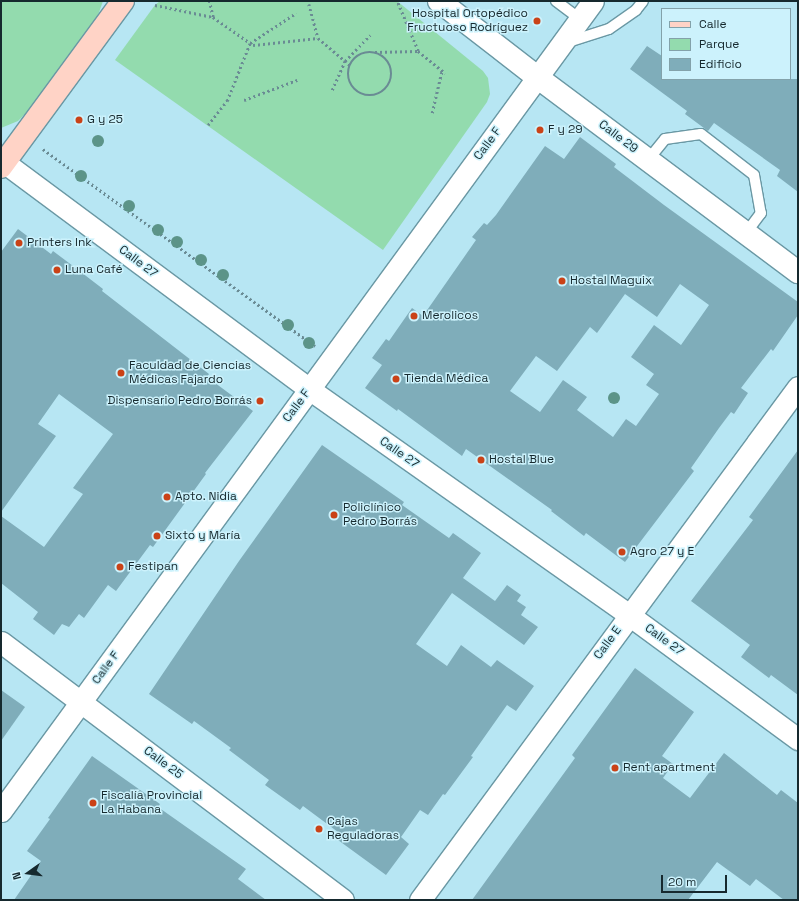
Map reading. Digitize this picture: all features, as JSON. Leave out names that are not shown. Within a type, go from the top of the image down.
[{"type":"main road","points":[[2,163],[123,1]]},
{"type":"street","name":"Calle 29","points":[[439,1],[537,77],[798,272]]},
{"type":"street","name":"Calle F","points":[[1,811],[593,1]]},
{"type":"street","name":"Calle 27","points":[[2,163],[309,389],[629,615],[798,738]]},
{"type":"street","name":"Calle E","points":[[420,900],[798,387]]},
{"type":"street","name":"Calle 25","points":[[1,642],[343,900]]},
{"type":"lane","points":[[556,1],[580,19]]},
{"type":"lane","points":[[562,44],[609,29],[636,10],[643,1]]},
{"type":"lane","points":[[648,160],[665,139],[702,134],[754,175],[761,213],[746,233]]},
{"type":"path","points":[[209,1],[213,17]]},
{"type":"path","points":[[397,1],[418,51],[445,73]]},
{"type":"path","points":[[310,4],[318,38],[350,65]]},
{"type":"path","points":[[155,5],[213,17],[252,44],[318,38]]},
{"type":"path","points":[[208,125],[227,101],[250,43],[296,13]]},
{"type":"path","points":[[332,90],[345,61],[370,36]]},
{"type":"path","points":[[374,52],[386,58],[392,70],[389,84],[380,93],[367,95],[355,90],[349,78],[350,65],[360,54],[374,52],[418,51]]},
{"type":"path","points":[[432,113],[442,70]]},
{"type":"path","points":[[244,100],[297,80]]},
{"type":"path","points":[[43,149],[331,358]]},
{"type":"green space","points":[[2,1],[103,1],[97,18],[28,111],[18,121],[1,128]]},
{"type":"green space","points":[[160,1],[397,1],[483,71],[488,78],[490,94],[487,102],[383,250],[115,60],[155,5]]},
{"type":"building","points":[[647,46],[661,55],[661,80],[798,79],[798,192],[777,176],[780,170],[714,123],[708,131],[685,114],[687,111],[630,69]]},
{"type":"building","points":[[580,137],[616,164],[614,167],[664,205],[798,302],[798,315],[773,351],[771,349],[741,388],[748,393],[734,414],[731,412],[719,428],[691,468],[694,471],[625,562],[586,533],[584,536],[551,511],[552,510],[466,449],[462,456],[398,409],[397,411],[365,388],[382,365],[372,358],[386,339],[389,341],[412,308],[423,316],[476,240],[472,237],[484,223],[487,225],[496,215],[545,146],[564,159]],"holes":[[[680,284],[709,305],[681,345],[654,325],[631,357],[654,374],[646,385],[659,394],[636,426],[626,419],[613,437],[577,410],[587,397],[563,380],[540,412],[510,391],[536,356],[557,371],[590,327],[597,333],[625,294],[657,317]]]},
{"type":"building","points":[[18,229],[51,254],[53,251],[103,289],[102,291],[209,374],[207,377],[253,411],[205,473],[206,474],[153,547],[150,545],[116,591],[108,585],[84,618],[79,614],[69,627],[62,624],[54,635],[33,619],[38,612],[1,583],[1,516],[44,547],[83,494],[73,488],[113,434],[59,394],[38,424],[56,436],[1,512],[1,252]]},
{"type":"building","points":[[322,445],[404,502],[402,505],[449,538],[453,533],[481,553],[463,578],[495,601],[507,585],[521,595],[517,601],[526,607],[521,615],[538,627],[524,645],[452,593],[416,644],[447,666],[461,645],[491,667],[497,660],[534,686],[516,711],[507,705],[471,756],[473,757],[428,815],[420,810],[401,837],[409,844],[386,875],[338,840],[342,835],[303,806],[300,810],[265,785],[269,780],[229,750],[231,748],[194,721],[192,724],[149,694],[239,561]]},
{"type":"building","points":[[798,450],[798,695],[771,675],[769,678],[741,657],[750,645],[691,601],[753,520],[749,517]]},
{"type":"building","points":[[635,668],[694,712],[662,756],[673,764],[663,778],[690,798],[724,753],[777,795],[781,790],[798,803],[798,900],[784,900],[756,879],[750,886],[717,862],[688,900],[472,900],[575,758],[572,755]]},
{"type":"building","points":[[1,690],[25,707],[1,741]]},
{"type":"building","points":[[92,756],[160,804],[158,807],[246,869],[238,879],[266,900],[14,900],[41,861],[27,851],[50,819],[48,818]]},
{"type":"place","name":"Hospital Ortopédico Fructuoso Rodríguez","points":[[537,21]]},
{"type":"place","name":"G y 25","points":[[79,120]]},
{"type":"place","name":"F y 29","points":[[540,130]]},
{"type":"place","name":"Printers Ink","points":[[19,243]]},
{"type":"place","name":"Luna Café","points":[[57,270]]},
{"type":"place","name":"Hostal Maguix","points":[[562,281]]},
{"type":"place","name":"Merolicos","points":[[414,316]]},
{"type":"place","name":"Faculdad de Ciencias Médicas Fajardo","points":[[121,373]]},
{"type":"place","name":"Tienda Médica","points":[[396,379]]},
{"type":"place","name":"Dispensario Pedro Borrás","points":[[260,401]]},
{"type":"place","name":"Hostal Blue","points":[[481,460]]},
{"type":"place","name":"Apto. Nidia","points":[[167,497]]},
{"type":"place","name":"Policlínico Pedro Borrás","points":[[334,515]]},
{"type":"place","name":"Sixto y María","points":[[157,536]]},
{"type":"place","name":"Agro 27 y E","points":[[622,552]]},
{"type":"place","name":"Festipan","points":[[120,567]]},
{"type":"place","name":"Rent apartment","points":[[615,768]]},
{"type":"place","name":"Fiscalía Provincial La Habana","points":[[93,803]]},
{"type":"place","name":"Cajas Reguladoras","points":[[319,829]]}]
